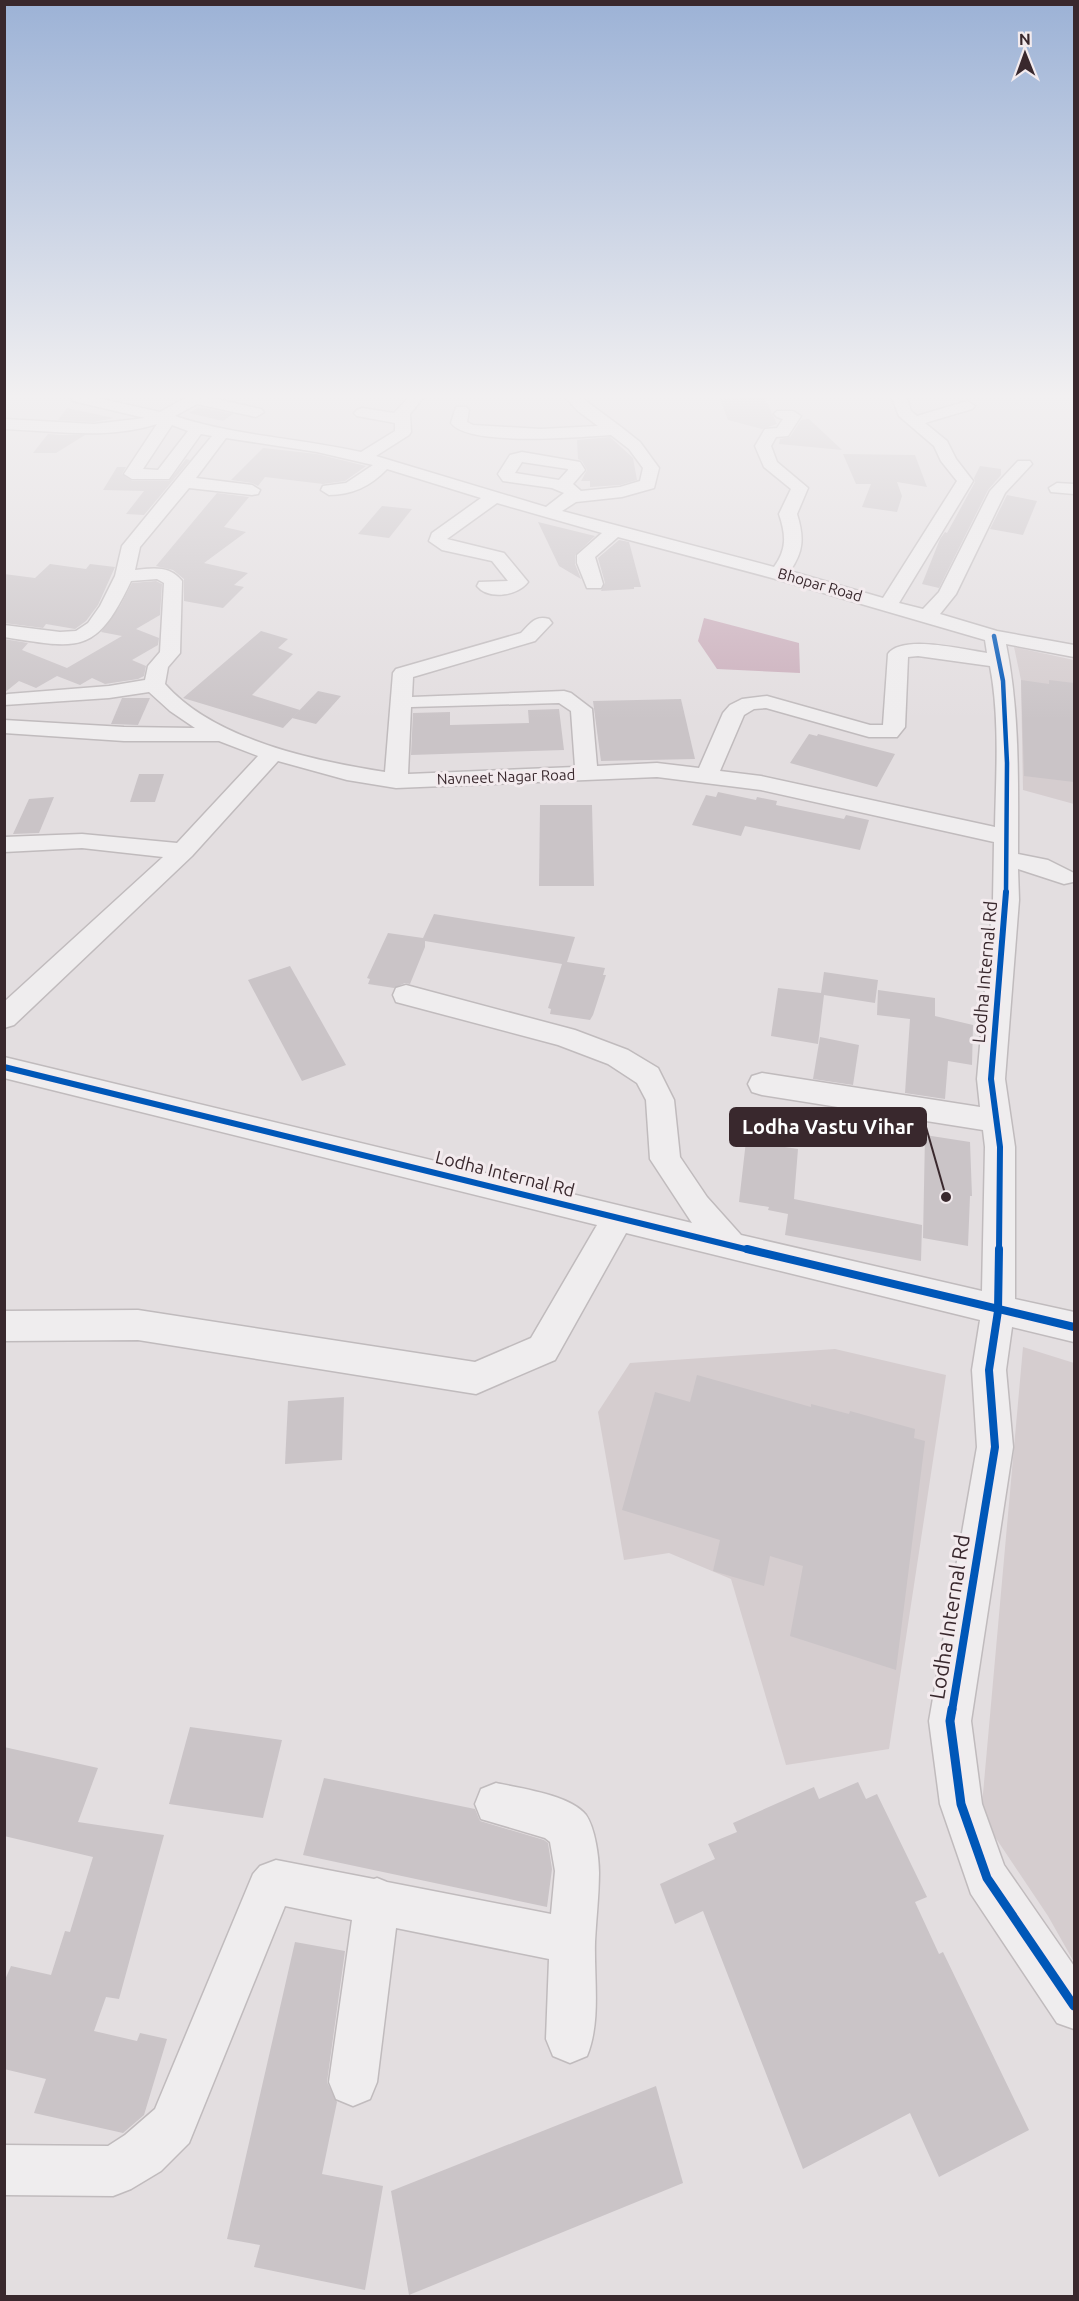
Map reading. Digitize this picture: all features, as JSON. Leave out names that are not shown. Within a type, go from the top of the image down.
[{"type":"street","points":[[4,631],[64,638],[88,633],[104,614],[124,576],[131,546],[166,505]]},
{"type":"street","points":[[483,505],[438,537],[438,541],[448,546],[498,557],[519,582],[510,588],[499,590],[486,586]]},
{"type":"street","name":"Bhopar Road","points":[[523,505],[888,605],[927,617],[996,648],[1074,651]]},
{"type":"street","points":[[548,513],[555,505]]},
{"type":"street","points":[[778,574],[793,554],[795,537],[788,514],[792,505]]},
{"type":"street","points":[[888,605],[950,505]]},
{"type":"street","points":[[927,617],[947,594],[991,505]]},
{"type":"street","points":[[594,584],[586,563],[586,555],[615,531]]},
{"type":"street","points":[[124,576],[160,573],[173,581],[171,653],[158,666],[154,685]]},
{"type":"street","points":[[396,781],[403,673],[528,637],[542,623]]},
{"type":"street","points":[[707,776],[740,706],[750,702],[767,702],[869,731],[889,732],[894,727],[898,654],[905,650],[996,648]]},
{"type":"street","name":"Lodha Internal Rd","points":[[996,648],[1003,681],[1007,763],[1007,848],[1006,900],[991,1079],[1000,1147],[998,1311],[989,1370],[995,1447],[950,1721],[961,1804],[987,1878],[1074,2006]]},
{"type":"street","points":[[8,700],[110,692],[154,685]]},
{"type":"street","points":[[154,685],[180,710],[222,735]]},
{"type":"street","points":[[417,702],[564,697],[580,708],[586,764],[429,761]]},
{"type":"street","name":"Navneet Nagar Road","points":[[4,726],[124,735],[222,735],[273,753],[347,772],[396,781],[586,764],[761,783],[1007,848],[1039,866],[1064,876]]},
{"type":"street","points":[[4,1018],[183,851],[273,753]]},
{"type":"street","points":[[4,845],[82,841],[183,851]]},
{"type":"street","points":[[406,995],[565,1037],[618,1057],[648,1076],[660,1100],[665,1159],[696,1206],[731,1245]]},
{"type":"street","name":"Lodha Internal Rd","points":[[4,1066],[998,1311]]},
{"type":"street","points":[[762,1084],[995,1121]]},
{"type":"street","points":[[4,1326],[138,1325],[476,1378],[543,1349],[618,1217]]},
{"type":"street","points":[[998,1311],[1074,1327]]},
{"type":"street","points":[[496,1804],[555,1819],[570,1830],[577,1871],[572,1941],[570,2039]]},
{"type":"street","points":[[4,2170],[112,2171],[143,2153],[172,2126],[269,1890],[276,1882],[377,1900],[572,1941]]},
{"type":"street","points":[[353,2082],[377,1900]]},
{"type":"shaded area","points":[[704,618],[799,643],[800,673],[717,669],[698,641]]},
{"type":"shaded area","points":[[1014,647],[1074,660],[1074,804],[1023,790],[1021,680]]},
{"type":"shaded area","points":[[1023,1347],[1074,1363],[1074,1962],[1048,1916],[981,1816]]},
{"type":"shaded area","points":[[835,1349],[946,1375],[889,1749],[786,1765],[731,1579],[669,1553],[624,1560],[598,1412],[630,1363]]},
{"type":"building","points":[[133,505],[152,505],[144,515],[126,514]]},
{"type":"building","points":[[207,505],[242,505],[224,527],[246,532],[204,563],[248,573],[234,585],[244,587],[223,608],[184,601],[184,579],[173,570],[156,566]]},
{"type":"building","points":[[863,505],[899,505],[897,512]]},
{"type":"building","points":[[962,505],[980,505],[939,588],[922,584],[940,539],[945,532],[947,533]]},
{"type":"building","points":[[1002,505],[1035,505],[1023,535],[990,529]]},
{"type":"building","points":[[382,506],[412,509],[389,538],[358,534]]},
{"type":"building","points":[[538,522],[595,536],[575,555],[575,564],[581,579],[559,566]]},
{"type":"building","points":[[619,540],[629,542],[641,587],[601,591],[605,583],[598,558]]},
{"type":"building","points":[[50,564],[86,569],[90,564],[115,567],[98,605],[86,621],[75,629],[46,624],[43,628],[4,623],[4,574],[35,578]]},
{"type":"building","points":[[156,581],[162,584],[160,615],[136,629],[159,638],[158,645],[132,660],[146,666],[144,676],[105,684],[92,678],[80,685],[57,676],[36,688],[19,681],[4,693],[4,639],[28,643],[22,650],[67,668],[122,636],[101,632],[120,606],[132,583]]},
{"type":"building","points":[[261,631],[288,639],[278,648],[293,654],[252,695],[300,710],[283,728],[183,698]]},
{"type":"building","points":[[1021,680],[1049,684],[1049,680],[1074,683],[1074,782],[1024,776]]},
{"type":"building","points":[[318,691],[341,696],[316,724],[292,718]]},
{"type":"building","points":[[122,698],[150,698],[138,725],[111,724]]},
{"type":"building","points":[[681,699],[695,759],[601,761],[593,701]]},
{"type":"building","points":[[559,709],[564,750],[411,755],[413,713],[450,712],[450,725],[529,723],[528,710]]},
{"type":"building","points":[[809,734],[817,736],[818,734],[895,754],[877,787],[790,763]]},
{"type":"building","points":[[139,774],[164,774],[155,802],[130,802]]},
{"type":"building","points":[[718,792],[756,800],[757,797],[777,801],[776,805],[844,819],[846,815],[869,820],[860,850],[745,826],[741,836],[692,825],[706,795],[716,797]]},
{"type":"building","points":[[54,797],[39,833],[13,834],[29,799]]},
{"type":"building","points":[[540,805],[592,805],[594,886],[539,886]]},
{"type":"building","points":[[434,914],[575,937],[567,962],[605,968],[603,975],[606,975],[590,1020],[550,1014],[551,1009],[548,1008],[562,964],[425,941],[425,947],[410,984],[405,983],[394,988],[368,984],[370,979],[367,978],[388,933],[423,938]]},
{"type":"building","points":[[290,966],[346,1065],[302,1081],[248,980]]},
{"type":"building","points":[[824,972],[878,980],[875,1003],[824,995],[818,1044],[771,1036],[778,988],[821,993]]},
{"type":"building","points":[[878,990],[935,998],[935,1016],[973,1025],[972,1065],[948,1061],[945,1099],[905,1093],[910,1019],[877,1015]]},
{"type":"building","points":[[820,1037],[859,1045],[853,1085],[813,1079]]},
{"type":"building","points":[[925,1135],[970,1142],[972,1196],[970,1196],[968,1246],[923,1238]]},
{"type":"building","points":[[746,1141],[798,1149],[794,1199],[922,1225],[921,1261],[785,1235],[788,1214],[768,1210],[769,1207],[739,1202]]},
{"type":"building","points":[[697,1375],[811,1407],[811,1404],[849,1414],[850,1411],[915,1429],[914,1438],[925,1441],[896,1670],[790,1636],[803,1566],[770,1556],[764,1586],[713,1571],[720,1540],[622,1510],[655,1392],[690,1402]]},
{"type":"building","points":[[344,1397],[342,1460],[285,1464],[288,1401]]},
{"type":"building","points":[[190,1727],[282,1740],[263,1818],[169,1804]]},
{"type":"building","points":[[4,1747],[98,1768],[78,1822],[164,1835],[119,1999],[106,1997],[94,2031],[137,2041],[140,2033],[167,2039],[144,2115],[123,2133],[34,2113],[46,2079],[4,2069],[4,1982],[11,1966],[51,1975],[65,1931],[70,1932],[93,1857],[4,1836]]},
{"type":"building","points":[[324,1778],[475,1809],[480,1821],[544,1840],[548,1843],[552,1869],[547,1907],[303,1855]]},
{"type":"building","points":[[858,1782],[866,1799],[877,1794],[927,1897],[915,1902],[939,1954],[943,1952],[1029,2130],[939,2177],[910,2113],[803,2169],[703,1911],[675,1924],[660,1884],[715,1859],[708,1844],[737,1832],[733,1823],[814,1787],[819,1799]]},
{"type":"building","points":[[295,1942],[345,1951],[327,2082],[337,2102],[322,2174],[383,2186],[365,2290],[254,2267],[260,2245],[227,2239]]},
{"type":"building","points":[[656,2086],[683,2183],[409,2295],[391,2191]]},
{"type":"cycle path","points":[[994,636],[1003,681],[1007,763],[1006,900],[991,1079],[1000,1147],[998,1311],[989,1370],[995,1447],[950,1721],[961,1804],[987,1878],[1074,2006]]},
{"type":"cycle path","points":[[4,1067],[892,1285],[1074,1327]]},
{"type":"place","name":"Lodha Vastu Vihar","points":[[946,1197]]}]
